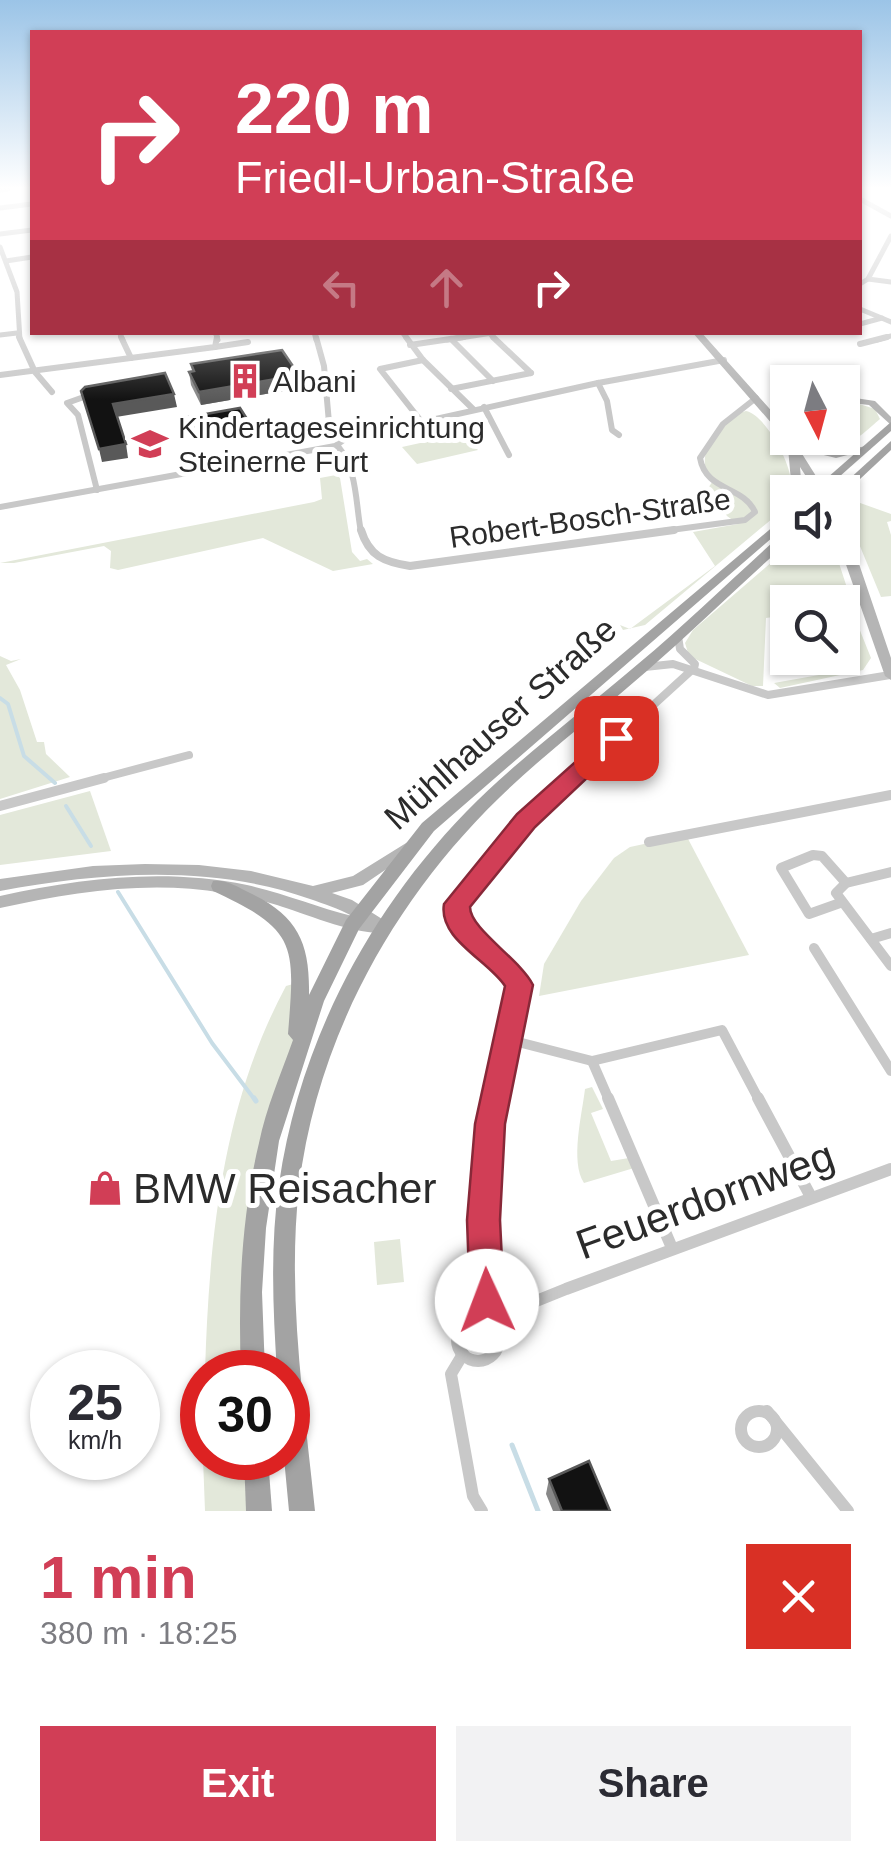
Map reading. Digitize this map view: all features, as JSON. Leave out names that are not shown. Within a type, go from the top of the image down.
[{"type":"main road","points":[[838,475],[891,424]]},
{"type":"main road","points":[[858,475],[891,444]]},
{"type":"main road","name":"Mühlhauser Straße","points":[[252,1350],[251,1292],[258,1198],[269,1142],[315,1001],[357,918],[416,841],[770,533]]},
{"type":"main road","name":"Mühlhauser Straße","points":[[302,1511],[285,1334],[286,1231],[292,1163],[320,1058],[360,964],[430,864],[479,810],[770,556]]},
{"type":"main road","points":[[218,886],[270,910],[293,938],[300,966],[296,1054]]},
{"type":"main road","points":[[257,1480],[259,1511]]},
{"type":"street","points":[[3,260],[14,283],[17,333],[35,372],[52,392]]},
{"type":"street","points":[[862,283],[878,260]]},
{"type":"street","points":[[868,279],[891,282]]},
{"type":"street","points":[[0,285],[14,283]]},
{"type":"street","points":[[862,310],[891,322]]},
{"type":"street","points":[[18,319],[30,317]]},
{"type":"street","points":[[862,323],[882,318]]},
{"type":"street","points":[[0,336],[17,333]]},
{"type":"street","points":[[120,335],[131,358]]},
{"type":"street","points":[[215,346],[219,341],[216,335]]},
{"type":"street","points":[[315,335],[324,366],[330,434],[341,442]]},
{"type":"street","points":[[404,335],[423,360],[473,409]]},
{"type":"street","points":[[410,345],[482,335]]},
{"type":"street","points":[[451,389],[531,373],[491,335]]},
{"type":"street","points":[[698,335],[712,353],[724,360]]},
{"type":"street","points":[[706,335],[770,415]]},
{"type":"street","points":[[860,344],[891,336]]},
{"type":"street","points":[[451,339],[493,380]]},
{"type":"street","points":[[0,376],[248,342]]},
{"type":"street","points":[[421,421],[380,369],[423,360]]},
{"type":"street","points":[[0,507],[341,442],[598,382],[724,360]]},
{"type":"street","points":[[598,382],[607,401],[612,430],[619,435]]},
{"type":"street","points":[[81,398],[67,403],[78,416],[98,490]]},
{"type":"street","name":"Robert-Bosch-Straße","points":[[341,442],[351,458],[362,536],[370,552],[382,561],[410,566],[746,520],[754,512],[750,502],[711,482],[702,474],[700,458],[716,431],[736,410],[756,398]]},
{"type":"street","points":[[860,402],[872,404],[891,424]]},
{"type":"street","points":[[484,407],[510,455]]},
{"type":"street","points":[[325,445],[320,438],[330,434]]},
{"type":"street","points":[[860,450],[866,449]]},
{"type":"street","points":[[642,668],[666,663],[694,668],[737,688],[768,695],[891,676],[853,565]]},
{"type":"street","points":[[678,636],[680,649],[695,664],[694,668]]},
{"type":"street","points":[[487,1322],[471,1320],[462,1326],[458,1338],[463,1354],[474,1360],[491,1356],[498,1340],[487,1322],[484,1203],[490,1124],[519,985],[509,970],[461,926],[457,904],[526,820],[694,668]]},
{"type":"street","points":[[0,806],[189,754]]},
{"type":"street","points":[[649,842],[891,795]]},
{"type":"street","points":[[308,893],[358,881],[416,841]]},
{"type":"street","points":[[840,903],[809,914],[781,868],[813,855],[822,856],[846,883]]},
{"type":"street","points":[[0,885],[90,870],[160,868],[246,877],[308,893],[384,928]]},
{"type":"street","points":[[891,872],[846,883],[836,894],[891,966]]},
{"type":"street","points":[[0,902],[100,884],[172,881],[218,886],[357,918]]},
{"type":"street","points":[[871,939],[891,933]]},
{"type":"street","points":[[814,948],[891,1071]]},
{"type":"street","points":[[518,1042],[592,1061],[722,1030],[811,1197]]},
{"type":"street","points":[[592,1061],[672,1248]]},
{"type":"street","name":"Feuerdornweg","points":[[487,1322],[672,1248],[891,1170]]},
{"type":"street","points":[[463,1354],[451,1374],[473,1496],[482,1511]]},
{"type":"street","points":[[767,1410],[798,1454],[848,1511]]},
{"type":"shaded area","points":[[860,404],[875,409],[880,419],[860,436]]},
{"type":"shaded area","points":[[746,411],[754,414],[770,432],[770,455],[782,455],[790,475],[770,475],[770,521],[645,625],[631,628],[715,566],[693,532],[738,524],[727,516],[708,488],[713,481],[707,472],[706,451],[727,421]]},
{"type":"shaded area","points":[[459,431],[478,450],[417,464],[402,447],[452,436],[451,433]]},
{"type":"shaded area","points":[[320,478],[340,478],[352,552],[360,561],[367,559],[373,564],[333,571],[263,538],[118,570],[110,568],[111,551],[104,546],[0,563],[314,502],[322,499]]},
{"type":"shaded area","points":[[860,503],[891,514],[891,521],[887,522],[891,535],[891,596],[881,597],[860,546]]},
{"type":"shaded area","points":[[770,564],[840,565],[846,585],[770,585],[763,686],[752,686],[689,656],[685,643],[693,630]]},
{"type":"shaded area","points":[[860,630],[871,658],[860,671]]},
{"type":"shaded area","points":[[0,656],[11,661],[21,659],[6,665],[20,690],[37,742],[44,742],[46,754],[70,777],[0,799]]},
{"type":"shaded area","points":[[819,675],[840,675],[780,688],[774,683]]},
{"type":"shaded area","points":[[90,791],[111,851],[0,865],[0,815]]},
{"type":"shaded area","points":[[686,835],[749,955],[539,996],[544,964],[581,901],[614,858],[630,847]]},
{"type":"shaded area","points":[[293,984],[296,1054],[269,1141],[251,1322],[252,1350],[206,1350],[216,1223],[233,1126],[264,1031],[286,986]]},
{"type":"shaded area","points":[[592,1087],[603,1109],[591,1113],[611,1161],[629,1158],[634,1168],[584,1183],[578,1163],[578,1137],[585,1089]]},
{"type":"shaded area","points":[[400,1239],[404,1282],[377,1285],[374,1242]]},
{"type":"shaded area","points":[[204,1480],[257,1480],[259,1511],[205,1511]]},
{"type":"building","points":[[282,350],[299,375],[199,392],[189,372],[194,371],[191,364]]},
{"type":"building","points":[[165,373],[174,394],[113,404],[126,444],[99,449],[81,391],[85,387]]},
{"type":"building","points":[[240,408],[249,422],[195,430],[189,417]]},
{"type":"building","points":[[589,1461],[610,1511],[562,1511],[549,1479]]},
{"type":"waterway","points":[[0,698],[8,704],[24,756],[55,783]]},
{"type":"waterway","points":[[66,806],[91,846]]},
{"type":"waterway","points":[[118,892],[212,1043],[255,1100]]},
{"type":"waterway","points":[[512,1445],[538,1511]]},
{"type":"place","name":"Albani","points":[[245,381]]},
{"type":"place","name":"Kindertageseinrichtung Steinerne Furt","points":[[150,444]]},
{"type":"place","name":"BMW Reisacher","points":[[105,1188]]},
{"type":"route","points":[[487,1301],[484,1185],[490,1124],[519,985],[509,970],[461,926],[457,904],[526,820],[616,738]]}]
